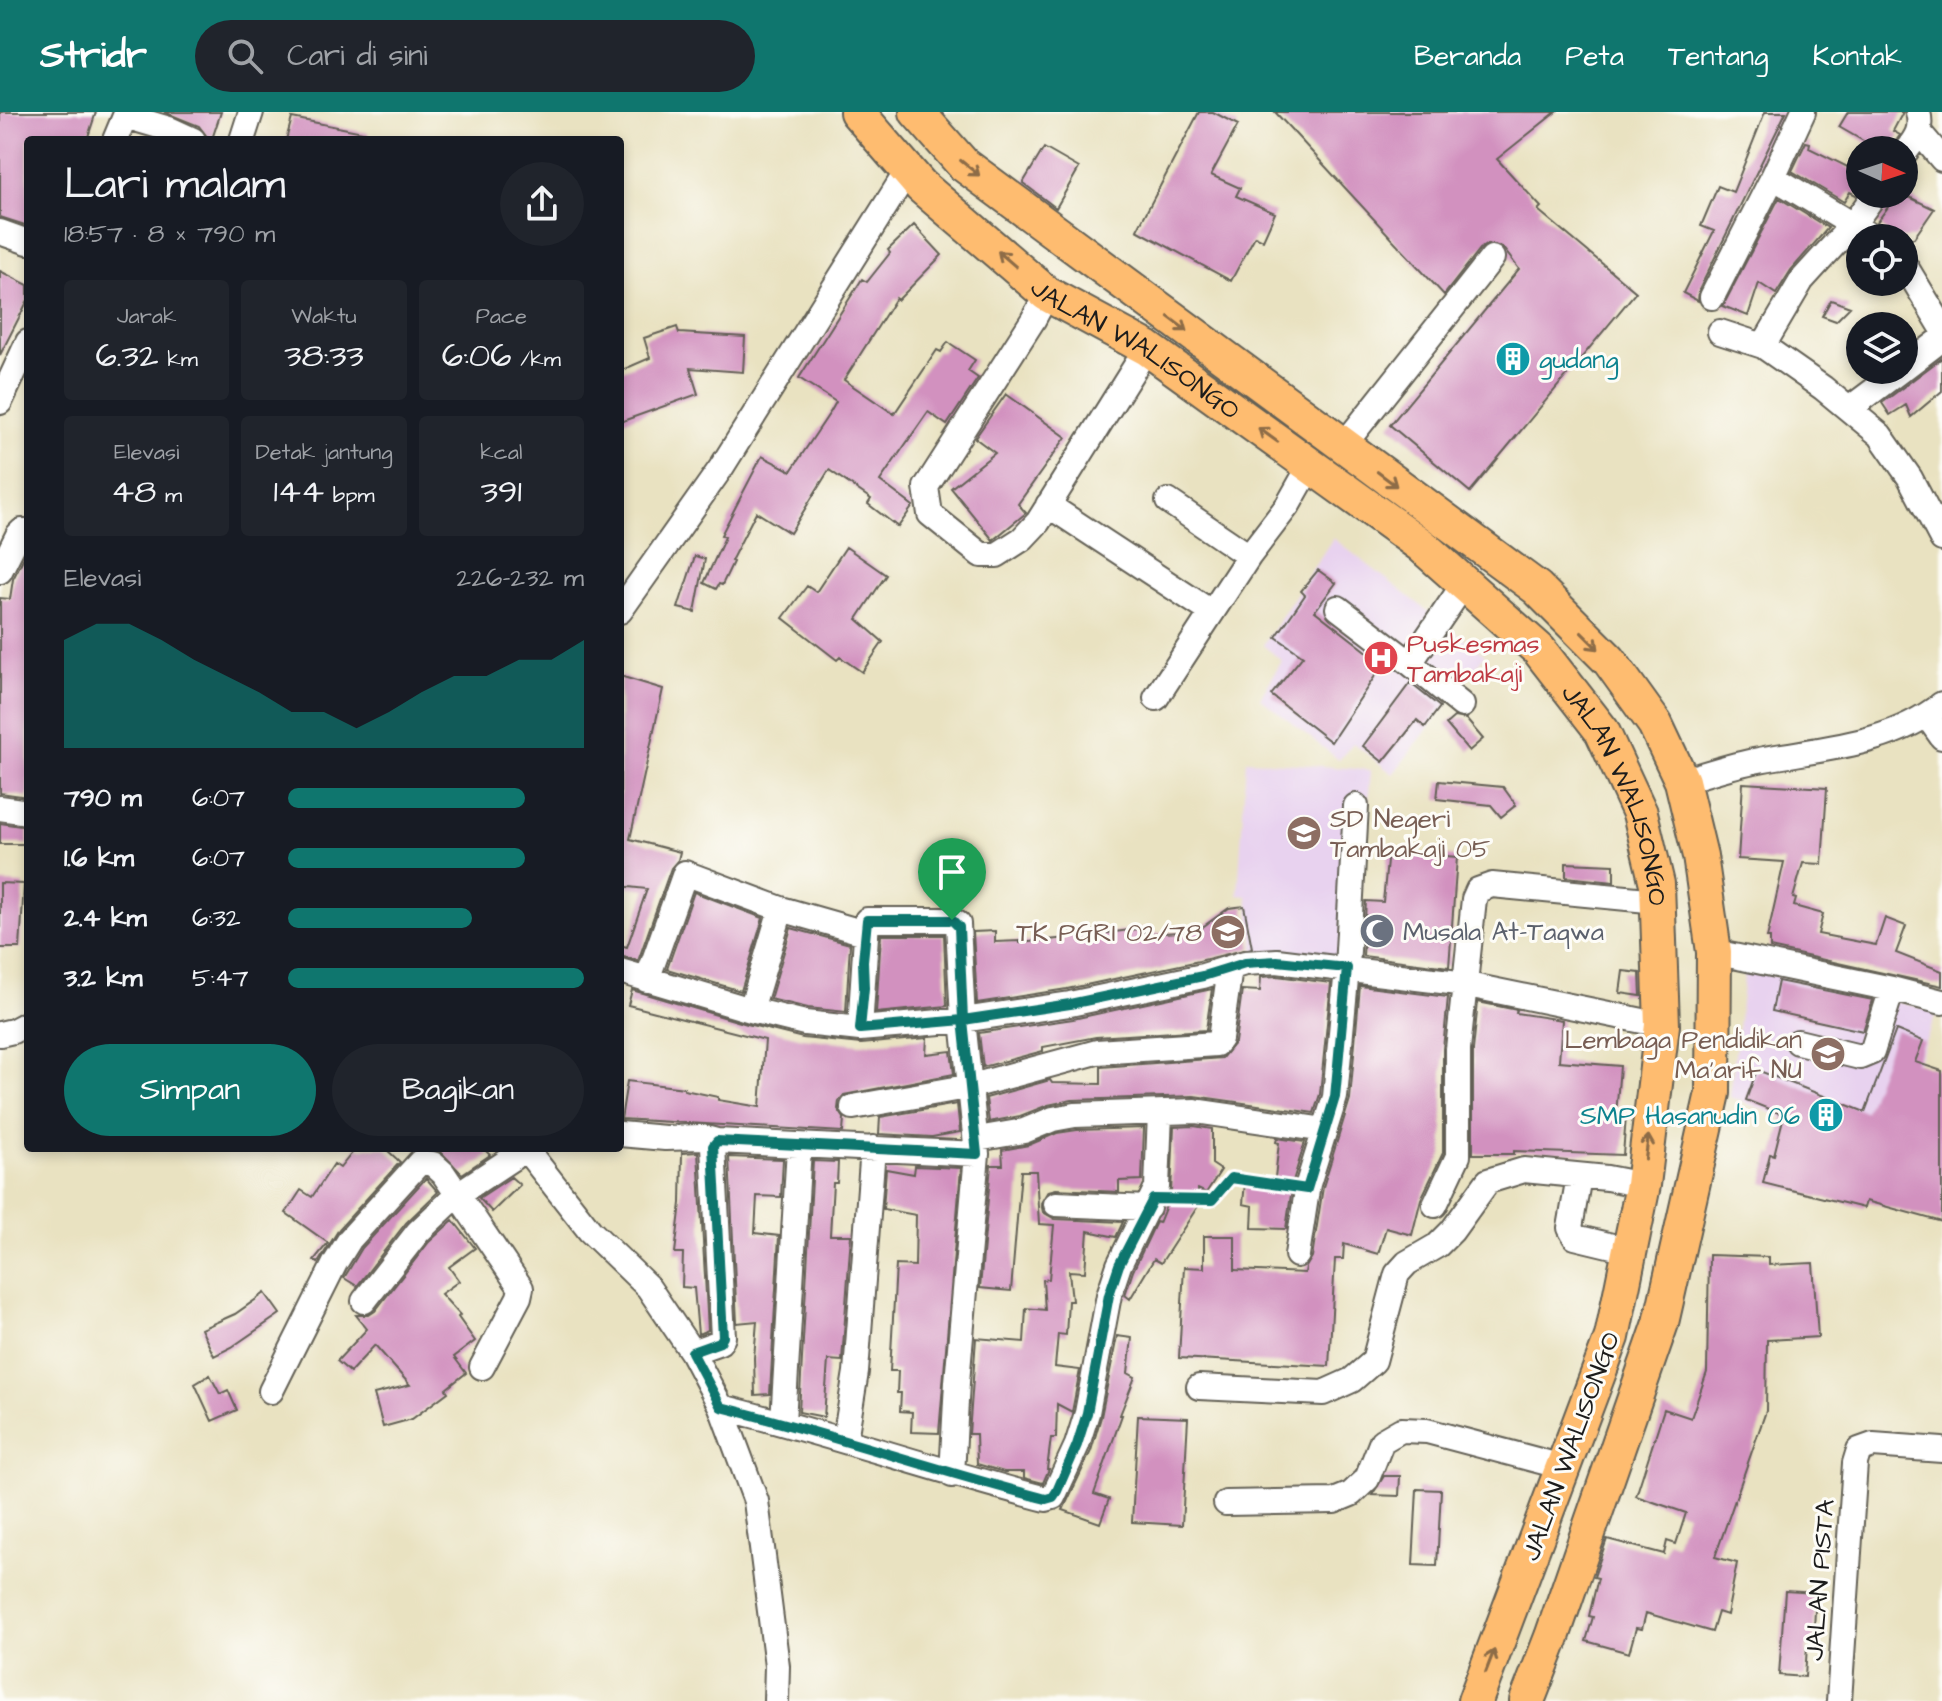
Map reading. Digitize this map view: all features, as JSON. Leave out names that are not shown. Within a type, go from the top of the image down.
[{"type":"highway","name":"JALAN WALISONGO","points":[[857,112],[921,186],[1047,294],[1147,348],[1421,545],[1539,650],[1602,731],[1640,813],[1657,884],[1662,1025],[1608,1245],[1612,1337],[1475,1701]]},
{"type":"highway","name":"JALAN WALISONGO","points":[[917,112],[963,164],[1537,588],[1609,660],[1655,724],[1682,781],[1700,856],[1714,952],[1713,1093],[1661,1323],[1527,1701]]},
{"type":"highway","points":[[1505,1621],[1552,1637]]},
{"type":"street","points":[[243,136],[251,112]]},
{"type":"street","points":[[1712,297],[1803,112]]},
{"type":"street","points":[[116,136],[120,114],[184,136]]},
{"type":"street","points":[[1919,122],[1942,159]]},
{"type":"street","points":[[624,605],[721,468],[908,170]]},
{"type":"street","points":[[1773,177],[1854,223]]},
{"type":"street","points":[[1763,346],[1802,280],[1865,208]]},
{"type":"street","points":[[0,232],[24,241]]},
{"type":"street","points":[[1343,446],[1492,258]]},
{"type":"street","points":[[1918,287],[1942,327]]},
{"type":"street","points":[[1047,294],[925,491],[930,514],[981,555],[997,555],[1006,551],[1038,522],[1147,348]]},
{"type":"street","points":[[1720,332],[1763,346],[1880,435],[1910,478],[1942,539]]},
{"type":"street","points":[[1918,357],[1942,339]]},
{"type":"street","points":[[0,402],[24,351]]},
{"type":"street","points":[[1849,409],[1882,384]]},
{"type":"street","points":[[1156,698],[1249,556],[1288,505],[1310,466]]},
{"type":"street","points":[[1168,501],[1249,556]]},
{"type":"street","points":[[1048,505],[1211,612]]},
{"type":"street","points":[[0,571],[18,535],[24,533]]},
{"type":"street","points":[[1410,663],[1464,584]]},
{"type":"street","points":[[1338,608],[1462,705]]},
{"type":"street","points":[[1682,781],[1749,762],[1879,739],[1934,710],[1942,737]]},
{"type":"street","points":[[1297,1255],[1307,1189],[1335,1097],[1347,968],[1356,806]]},
{"type":"street","points":[[0,808],[24,811]]},
{"type":"street","points":[[647,980],[685,873],[781,909],[865,933]]},
{"type":"street","points":[[1435,1205],[1458,1156],[1458,1049],[1474,899],[1478,890],[1484,886],[1658,901]]},
{"type":"street","points":[[751,1010],[781,909]]},
{"type":"street","points":[[860,1029],[865,933],[869,919],[952,920],[958,924],[963,1020],[977,1147],[952,1475]]},
{"type":"street","points":[[1714,952],[1942,1002]]},
{"type":"street","points":[[624,972],[805,1023],[860,1029],[963,1020],[1070,1004],[1245,963],[1277,961],[1466,984],[1662,1025]]},
{"type":"street","points":[[853,1107],[972,1086],[1097,1052],[1216,1044],[1220,1039],[1230,968]]},
{"type":"street","points":[[1798,1042],[1860,1057],[1872,1052],[1892,989]]},
{"type":"street","points":[[0,1034],[24,1025]]},
{"type":"street","points":[[624,1134],[906,1152],[977,1147],[1061,1117],[1195,1111],[1325,1130]]},
{"type":"street","points":[[721,1407],[845,1440],[952,1475],[1046,1499],[1053,1497],[1077,1445],[1087,1413],[1109,1295],[1119,1265],[1157,1187],[1160,1113]]},
{"type":"street","points":[[692,1352],[720,1342],[723,1337],[713,1146],[720,1141]]},
{"type":"street","points":[[783,1422],[799,1147]]},
{"type":"street","points":[[845,1440],[857,1358],[873,1148]]},
{"type":"street","points":[[364,1301],[418,1232],[458,1194],[520,1152]]},
{"type":"street","points":[[529,1152],[590,1231],[648,1287],[692,1352],[721,1407],[756,1501],[777,1666],[776,1701]]},
{"type":"street","points":[[271,1391],[350,1239],[420,1162],[433,1164],[458,1194],[521,1288],[482,1367]]},
{"type":"street","points":[[1199,1387],[1323,1393],[1352,1380],[1374,1361],[1397,1274],[1407,1263],[1438,1245],[1452,1231],[1488,1181],[1524,1170],[1624,1182]]},
{"type":"street","points":[[1579,1176],[1570,1228],[1575,1237],[1608,1245]]},
{"type":"street","points":[[1056,1204],[1150,1203]]},
{"type":"street","points":[[1226,1503],[1334,1501],[1351,1494],[1367,1479],[1382,1441],[1401,1430],[1427,1431],[1563,1467]]},
{"type":"street","name":"JALAN PISTA","points":[[1839,1701],[1855,1463],[1859,1450],[1873,1445],[1942,1450]]},
{"type":"path","points":[[1150,1203],[1212,1200],[1231,1178],[1307,1189]]},
{"type":"shaded area","name":"Puskesmas Tambakaji","points":[[1333,538],[1485,655],[1393,774],[1353,743],[1339,760],[1260,698],[1282,661],[1263,645]]},
{"type":"shaded area","name":"SD Negeri Tambakaji 05","points":[[1246,760],[1371,770],[1355,961],[1255,954],[1247,896],[1238,895]]},
{"type":"shaded area","name":"Lembaga Pendidikan Ma'arif NU","points":[[1745,969],[1937,1011],[1896,1116],[1898,1162],[1730,1097]]},
{"type":"building","points":[[0,112],[96,112],[88,136],[24,136],[24,225],[0,217]]},
{"type":"building","points":[[164,112],[221,112],[213,136],[206,136],[199,126]]},
{"type":"building","points":[[1199,112],[1213,112],[1238,125],[1211,175],[1240,188],[1236,196],[1275,213],[1263,240],[1255,236],[1231,281],[1137,230]]},
{"type":"building","points":[[1275,112],[1556,112],[1497,159],[1541,207],[1538,210],[1636,292],[1470,492],[1390,425],[1519,269],[1502,247],[1487,244],[1444,295]]},
{"type":"building","points":[[1765,112],[1786,112],[1699,290],[1698,301],[1683,293],[1714,231],[1701,226],[1718,186],[1733,192]]},
{"type":"building","points":[[1848,112],[1903,112],[1893,131],[1899,136],[1855,136],[1839,127]]},
{"type":"building","points":[[292,118],[368,133],[368,136],[287,136]]},
{"type":"building","points":[[1806,142],[1810,143],[1809,148],[1846,166],[1846,199],[1844,202],[1792,171]]},
{"type":"building","points":[[1044,148],[1079,168],[1056,208],[1023,183]]},
{"type":"building","points":[[1779,198],[1828,228],[1791,270],[1776,294],[1759,283],[1748,316],[1723,306]]},
{"type":"building","points":[[1918,201],[1934,209],[1918,232],[1918,224],[1877,222],[1887,208],[1918,208]]},
{"type":"building","points":[[914,225],[942,255],[898,300],[896,298],[844,380],[894,414],[937,350],[941,352],[948,342],[975,360],[968,371],[978,378],[947,425],[928,412],[880,481],[913,506],[898,527],[868,504],[871,499],[829,470],[790,533],[756,512],[722,585],[719,584],[716,589],[704,583],[725,537],[721,535],[762,456],[791,471],[831,411],[836,402],[799,378],[862,279],[867,282],[890,253],[888,250]]},
{"type":"building","points":[[0,271],[24,283],[24,308],[0,355]]},
{"type":"building","points":[[1831,300],[1850,307],[1836,321],[1822,316]]},
{"type":"building","points":[[677,327],[679,333],[745,337],[743,372],[690,368],[698,394],[624,421],[624,369],[650,358],[644,338]]},
{"type":"building","points":[[1942,358],[1942,391],[1911,417],[1906,405],[1890,415],[1882,403],[1907,384],[1918,384],[1918,376]]},
{"type":"building","points":[[1006,394],[1066,437],[1018,504],[1026,513],[993,540],[951,488],[995,453],[975,438]]},
{"type":"building","points":[[846,547],[886,575],[857,619],[883,642],[862,672],[840,657],[837,660],[783,618],[807,586],[816,592]]},
{"type":"building","points":[[695,556],[705,559],[695,612],[678,608]]},
{"type":"building","points":[[24,557],[24,796],[0,793],[0,598],[10,599],[13,579]]},
{"type":"building","points":[[1318,570],[1336,583],[1315,611],[1383,664],[1331,742],[1271,695],[1303,656],[1276,637],[1305,595],[1301,591]]},
{"type":"building","points":[[624,677],[663,689],[630,839],[680,852],[671,868],[638,961],[624,957],[624,946],[627,947],[647,889],[624,886]]},
{"type":"building","points":[[1410,683],[1440,707],[1425,727],[1417,720],[1383,762],[1363,746]]},
{"type":"building","points":[[1454,717],[1466,719],[1483,739],[1469,751],[1446,724]]},
{"type":"building","points":[[1439,781],[1503,787],[1516,805],[1501,817],[1491,805],[1437,799]]},
{"type":"building","points":[[1743,783],[1827,788],[1822,864],[1803,863],[1793,898],[1796,899],[1794,906],[1823,914],[1818,934],[1876,945],[1885,918],[1906,926],[1896,953],[1942,971],[1942,986],[1770,948],[1770,938],[1767,938],[1784,862],[1738,859]]},
{"type":"building","points":[[0,823],[24,826],[24,844],[0,844]]},
{"type":"building","points":[[1388,851],[1457,857],[1449,967],[1363,956],[1366,901],[1383,902]]},
{"type":"building","points":[[1566,863],[1614,865],[1614,882],[1566,877]]},
{"type":"building","points":[[0,883],[24,884],[20,948],[0,948]]},
{"type":"building","points":[[694,892],[763,918],[741,991],[667,969]]},
{"type":"building","points":[[1244,906],[1252,948],[1067,989],[977,1003],[973,932],[995,931],[995,942],[1020,943],[1067,938],[1066,932],[1092,930],[1092,935],[1144,928],[1145,934],[1181,932],[1181,929],[1201,928],[1229,908]]},
{"type":"building","points":[[791,928],[850,944],[846,1012],[808,1008],[770,999]]},
{"type":"building","points":[[881,935],[944,935],[947,1006],[876,1013]]},
{"type":"building","points":[[1623,971],[1640,973],[1641,996],[1620,993]]},
{"type":"building","points":[[1261,977],[1331,983],[1320,1094],[1314,1113],[1194,1096],[1072,1100],[989,1122],[986,1098],[1050,1080],[1052,1083],[1101,1084],[1101,1067],[1222,1058],[1235,1042],[1242,990],[1260,991]]},
{"type":"building","points":[[1778,981],[1873,1000],[1863,1031],[1772,1011]]},
{"type":"building","points":[[1360,986],[1448,997],[1443,1049],[1443,1153],[1421,1199],[1412,1235],[1386,1228],[1378,1254],[1344,1244],[1343,1259],[1335,1259],[1329,1366],[1179,1358],[1184,1267],[1204,1268],[1204,1236],[1235,1236],[1235,1270],[1305,1273],[1312,1257],[1323,1187],[1350,1099]]},
{"type":"building","points":[[1212,989],[1206,1030],[1096,1037],[1043,1047],[1043,1051],[983,1067],[979,1033],[1073,1019]]},
{"type":"building","points":[[632,990],[803,1038],[861,1044],[927,1038],[926,1054],[951,1051],[954,1074],[844,1095],[838,1109],[844,1118],[843,1132],[624,1119],[627,1081],[684,1088],[718,1097],[718,1100],[760,1107],[765,1040],[628,1005]]},
{"type":"building","points":[[1478,1002],[1517,1010],[1516,1013],[1562,1020],[1559,1061],[1620,1066],[1616,1115],[1626,1116],[1623,1155],[1514,1151],[1514,1154],[1473,1154],[1473,1050]]},
{"type":"building","points":[[1896,1030],[1923,1041],[1915,1062],[1942,1071],[1942,1222],[1866,1201],[1864,1208],[1763,1183],[1784,1115],[1746,1100],[1757,1070],[1865,1112]]},
{"type":"building","points":[[957,1104],[960,1132],[932,1137],[879,1134],[880,1117]]},
{"type":"building","points":[[1174,1127],[1212,1129],[1212,1164],[1221,1170],[1206,1193],[1198,1189],[1198,1206],[1161,1263],[1154,1259],[1130,1299],[1125,1295],[1133,1271],[1171,1193]]},
{"type":"building","points":[[1144,1128],[1142,1180],[1119,1181],[1119,1192],[1056,1189],[1048,1191],[1041,1203],[1043,1212],[1055,1219],[1123,1222],[1116,1237],[1088,1231],[1085,1272],[1069,1271],[1072,1301],[1068,1301],[1066,1335],[1058,1334],[1055,1367],[1080,1370],[1072,1412],[1057,1404],[1056,1438],[1051,1438],[1049,1469],[1043,1483],[1024,1478],[1024,1472],[1004,1472],[977,1464],[976,1434],[969,1434],[976,1338],[1024,1342],[1026,1308],[1045,1310],[1043,1280],[1049,1279],[1054,1225],[1039,1224],[1036,1171],[1021,1171],[1011,1291],[980,1288],[991,1165],[1003,1165],[1002,1150],[1029,1145],[1057,1133]]},
{"type":"building","points":[[1277,1138],[1305,1142],[1293,1181],[1286,1229],[1252,1228],[1253,1206],[1243,1204],[1245,1182],[1274,1186]]},
{"type":"building","points":[[353,1152],[389,1152],[400,1162],[339,1229],[318,1263],[314,1260],[328,1243],[286,1213],[301,1190],[312,1197],[334,1164],[340,1168]]},
{"type":"building","points":[[441,1152],[487,1152],[490,1155],[462,1174]]},
{"type":"building","points":[[698,1152],[708,1330],[698,1334],[694,1288],[682,1287],[683,1253],[675,1253],[681,1203],[682,1153]]},
{"type":"building","points":[[729,1157],[783,1159],[781,1197],[757,1196],[755,1233],[779,1236],[770,1394],[755,1395],[757,1321],[737,1323]]},
{"type":"building","points":[[813,1161],[838,1162],[837,1183],[833,1183],[830,1235],[851,1235],[842,1361],[828,1360],[824,1417],[799,1412]]},
{"type":"building","points":[[915,1166],[961,1168],[939,1433],[911,1432],[912,1412],[900,1411],[898,1371],[890,1371],[896,1265],[915,1266],[916,1215],[883,1209],[886,1169],[914,1174]]},
{"type":"building","points":[[511,1177],[520,1185],[492,1212],[479,1198]]},
{"type":"building","points":[[426,1178],[438,1192],[406,1223],[357,1286],[344,1278],[362,1248]]},
{"type":"building","points":[[453,1220],[475,1248],[449,1267],[459,1281],[441,1294],[460,1315],[458,1317],[475,1341],[454,1357],[466,1373],[446,1389],[448,1392],[412,1419],[383,1427],[374,1394],[410,1385],[375,1345],[350,1372],[337,1361],[367,1329],[356,1315],[369,1315],[375,1311],[429,1242]]},
{"type":"building","points":[[1709,1255],[1769,1257],[1769,1265],[1813,1263],[1818,1337],[1767,1340],[1766,1411],[1715,1557],[1737,1563],[1727,1615],[1718,1612],[1712,1632],[1646,1613],[1642,1629],[1636,1628],[1629,1653],[1586,1641],[1598,1578],[1594,1577],[1607,1539],[1664,1554],[1667,1541],[1676,1544],[1686,1513],[1636,1496],[1664,1409],[1691,1418],[1707,1372]]},
{"type":"building","points":[[265,1293],[280,1314],[214,1356],[201,1329],[235,1314]]},
{"type":"building","points":[[1117,1336],[1132,1338],[1128,1373],[1135,1377],[1094,1494],[1109,1499],[1100,1523],[1063,1510],[1091,1451]]},
{"type":"building","points":[[210,1375],[220,1394],[228,1390],[237,1410],[212,1421],[195,1384]]},
{"type":"building","points":[[1138,1416],[1188,1418],[1182,1525],[1132,1522]]},
{"type":"building","points":[[1384,1476],[1400,1476],[1399,1496],[1372,1495]]},
{"type":"building","points":[[1417,1489],[1441,1490],[1437,1566],[1413,1565]]},
{"type":"building","points":[[1785,1591],[1816,1593],[1813,1646],[1807,1646],[1805,1677],[1779,1675]]},
{"type":"place","name":"gudang","points":[[1513,359]]},
{"type":"place","name":"Puskesmas Tambakaji","points":[[1381,658]]},
{"type":"place","name":"SD Negeri Tambakaji 05","points":[[1304,833]]},
{"type":"place","name":"Musala At-Taqwa","points":[[1377,931]]},
{"type":"place","name":"TK PGRI 02/78","points":[[1228,932]]},
{"type":"place","name":"Lembaga Pendidikan Ma'arif NU","points":[[1828,1054]]},
{"type":"place","name":"SMP Hasanudin 06","points":[[1826,1115]]},
{"type":"route","points":[[952,920],[867,920],[860,1029],[963,1020],[1070,1004],[1203,976],[1245,963],[1277,961],[1347,968],[1335,1097],[1307,1189],[1231,1178],[1212,1200],[1153,1199],[1119,1265],[1109,1295],[1096,1373],[1077,1445],[1057,1491],[1053,1497],[1046,1499],[952,1475],[845,1440],[721,1407],[692,1352],[720,1342],[724,1330],[713,1146],[717,1141],[977,1154],[963,1020],[959,927],[952,920]]}]
